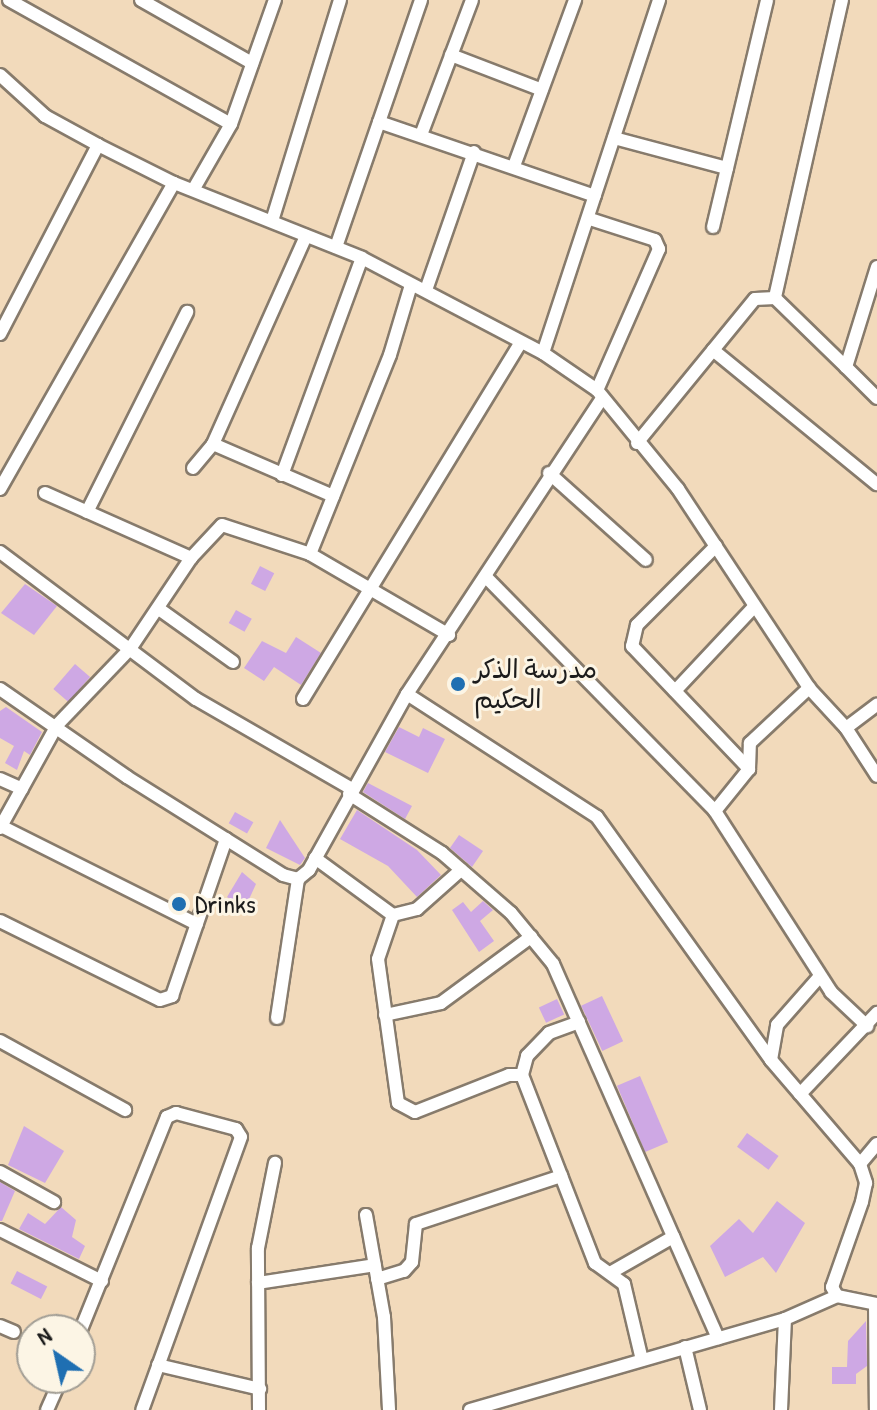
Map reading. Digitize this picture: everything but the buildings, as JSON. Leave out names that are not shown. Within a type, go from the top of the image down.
[{"type":"street","points":[[9,0],[231,124]]},
{"type":"street","points":[[141,0],[252,63]]},
{"type":"street","points":[[193,190],[231,124],[275,0]]},
{"type":"street","points":[[272,221],[340,0]]},
{"type":"street","points":[[336,247],[421,0]]},
{"type":"street","points":[[421,135],[472,0]]},
{"type":"street","points":[[514,166],[575,0]]},
{"type":"street","points":[[543,353],[590,219],[659,0]]},
{"type":"street","points":[[713,227],[767,0]]},
{"type":"street","points":[[775,298],[842,0]]},
{"type":"street","points":[[451,55],[542,90]]},
{"type":"street","points":[[0,75],[45,116],[98,145],[174,183],[362,258],[426,290],[519,345],[543,353],[599,394],[678,489],[809,688],[846,728],[875,770]]},
{"type":"street","points":[[379,122],[474,152],[595,196]]},
{"type":"street","points":[[614,138],[727,168]]},
{"type":"street","points":[[0,334],[98,145]]},
{"type":"street","points":[[426,290],[474,152]]},
{"type":"street","points":[[0,489],[174,183]]},
{"type":"street","points":[[277,1018],[298,879],[315,858],[407,694],[449,635],[599,394],[659,249],[655,240],[590,219]]},
{"type":"street","points":[[193,468],[213,444],[306,236]]},
{"type":"street","points":[[282,475],[362,258]]},
{"type":"street","points":[[846,367],[877,267]]},
{"type":"street","points":[[310,554],[390,355],[411,285]]},
{"type":"street","points":[[637,443],[755,299],[775,298],[877,398]]},
{"type":"street","points":[[87,512],[187,312]]},
{"type":"street","points":[[303,699],[519,345]]},
{"type":"street","points":[[713,350],[877,484]]},
{"type":"street","points":[[213,444],[333,496]]},
{"type":"street","points":[[549,473],[646,560]]},
{"type":"street","points":[[45,493],[191,558]]},
{"type":"street","points":[[197,924],[0,827],[57,725],[130,649],[191,558],[222,525],[233,525],[310,554],[371,586],[449,635]]},
{"type":"street","points":[[716,546],[631,637],[632,646],[749,769]]},
{"type":"street","points":[[0,552],[196,699],[351,791],[461,870],[531,937],[553,964],[718,1338]]},
{"type":"street","points":[[486,577],[715,811],[820,976],[867,1026]]},
{"type":"street","points":[[675,691],[754,607]]},
{"type":"street","points":[[159,609],[233,662]]},
{"type":"street","points":[[715,811],[749,769],[750,743],[809,688]]},
{"type":"street","points":[[0,689],[226,839],[298,879]]},
{"type":"street","points":[[407,694],[597,817],[771,1060],[860,1164],[866,1183],[836,1268],[832,1287],[837,1296]]},
{"type":"street","points":[[846,728],[877,705]]},
{"type":"street","points":[[0,779],[22,789]]},
{"type":"street","points":[[0,921],[160,1000],[177,990],[226,839]]},
{"type":"street","points":[[315,858],[393,915]]},
{"type":"street","points":[[393,915],[417,909],[461,870]]},
{"type":"street","points":[[393,915],[378,959],[398,1103],[404,1111],[415,1112],[509,1075],[522,1075]]},
{"type":"street","points":[[385,1015],[441,1003],[531,937]]},
{"type":"street","points":[[771,1060],[777,1025],[820,976]]},
{"type":"street","points":[[800,1094],[877,1013]]},
{"type":"street","points":[[579,1022],[549,1033],[527,1056],[522,1075],[595,1263],[624,1284],[642,1360]]},
{"type":"street","points":[[0,1041],[125,1110]]},
{"type":"street","points":[[88,1314],[167,1117],[176,1113],[236,1129],[241,1137],[142,1410]]},
{"type":"street","points":[[860,1164],[877,1144]]},
{"type":"street","points":[[259,1410],[258,1248],[275,1163]]},
{"type":"street","points":[[0,1172],[54,1202]]},
{"type":"street","points":[[258,1283],[404,1271],[412,1262],[416,1224],[561,1176]]},
{"type":"street","points":[[366,1215],[376,1272],[389,1410]]},
{"type":"street","points":[[0,1230],[102,1281]]},
{"type":"street","points":[[610,1273],[673,1237]]},
{"type":"street","points":[[470,1410],[785,1319],[837,1296],[876,1304],[876,1410]]},
{"type":"street","points":[[781,1410],[785,1319]]},
{"type":"street","points":[[0,1326],[14,1332]]},
{"type":"street","points":[[685,1347],[700,1410]]},
{"type":"street","points":[[158,1365],[260,1389]]},
{"type":"street","points":[[522,1395],[524,1410]]},
{"type":"place","name":"مدرسة الذكر الحكيم","points":[[458,684]]},
{"type":"place","name":"Drinks","points":[[179,904]]}]
